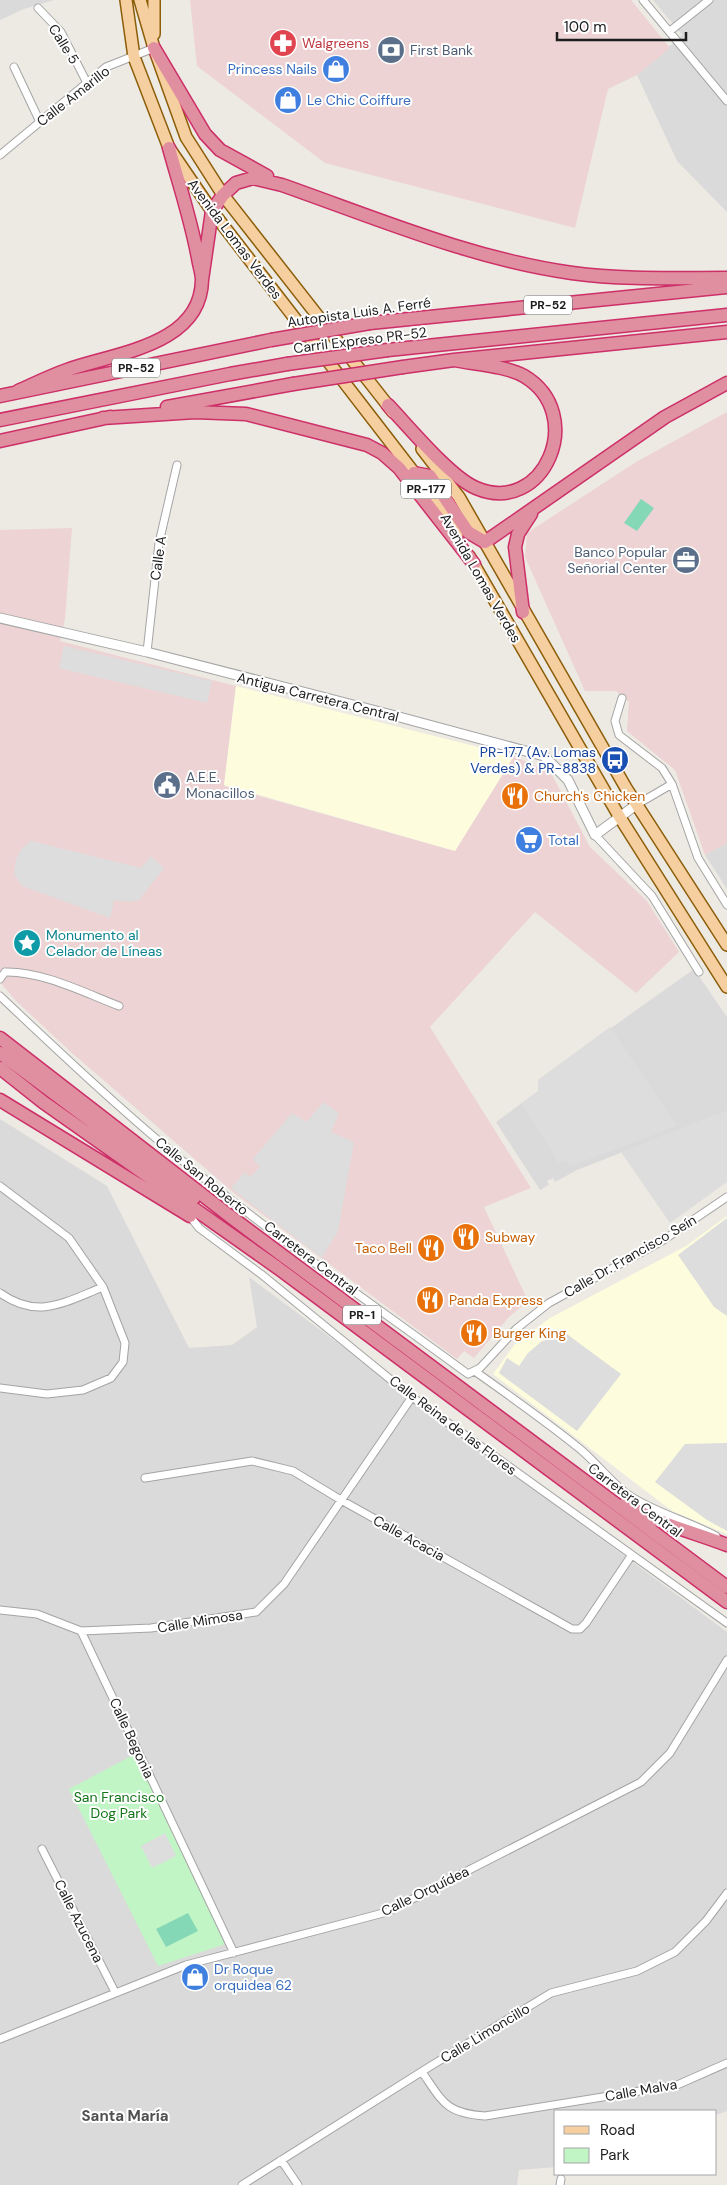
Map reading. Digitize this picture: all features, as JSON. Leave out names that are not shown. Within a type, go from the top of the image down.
[{"type":"highway","points":[[154,48],[205,134],[220,150],[282,184]]},
{"type":"highway","points":[[169,148],[195,243],[202,280]]},
{"type":"highway","points":[[18,391],[67,370],[126,353],[169,336],[191,314],[197,303],[212,211],[223,194],[236,182],[253,178],[282,184],[451,244],[507,260],[548,269],[594,275],[727,278]]},
{"type":"highway","name":"Autopista Luis A. Ferré","points":[[0,396],[271,340],[370,323],[727,287]]},
{"type":"highway","name":"Carril Expreso PR-52","points":[[0,420],[287,364],[388,350],[727,315]]},
{"type":"highway","points":[[0,441],[103,418],[293,384],[403,367],[727,332]]},
{"type":"highway","points":[[388,405],[454,473],[469,484],[494,493],[513,491],[529,483],[546,466],[554,448],[555,422],[551,404],[532,382],[517,373],[454,360]]},
{"type":"highway","points":[[414,473],[430,476],[468,532],[485,542],[665,417],[727,383]]},
{"type":"highway","points":[[103,418],[195,412],[246,414],[367,446],[382,453],[400,468],[474,564]]},
{"type":"highway","points":[[523,612],[515,547],[522,526],[536,506]]},
{"type":"highway","name":"Carretera Central","points":[[0,1038],[231,1217],[727,1587]]},
{"type":"highway","points":[[0,1053],[269,1253],[278,1268],[268,1269],[216,1231],[0,1100]]},
{"type":"highway","name":"Carretera Central","points":[[0,1068],[43,1102],[278,1268],[727,1602]]},
{"type":"highway","points":[[595,1490],[609,1493],[646,1515],[727,1544]]},
{"type":"main road","name":"Avenida Lomas Verdes","points":[[126,0],[134,57],[169,148],[212,211],[442,510],[619,816],[727,987]]},
{"type":"main road","name":"Avenida Lomas Verdes","points":[[140,0],[154,48],[186,138],[223,194],[459,497],[523,612],[636,805],[727,945]]},
{"type":"main road","points":[[154,0],[154,48]]},
{"type":"street","points":[[643,0],[727,101]]},
{"type":"street","points":[[670,31],[709,0]]},
{"type":"street","name":"Calle 5","points":[[38,8],[60,32],[87,83]]},
{"type":"street","name":"Calle Amarillo","points":[[0,155],[106,67],[154,48]]},
{"type":"street","points":[[14,67],[40,122]]},
{"type":"street","name":"Calle A","points":[[147,652],[159,544],[177,465]]},
{"type":"street","name":"Antigua Carretera Central","points":[[0,618],[147,652],[544,756],[568,780],[595,835]]},
{"type":"street","points":[[622,698],[615,721],[619,735],[662,768],[672,784],[698,858],[727,905]]},
{"type":"street","points":[[672,784],[619,816],[595,835],[652,896],[699,972]]},
{"type":"street","points":[[0,979],[3,970],[21,972],[119,1006]]},
{"type":"street","name":"Calle San Roberto","points":[[0,996],[76,1069],[190,1167],[239,1206],[468,1374],[476,1372]]},
{"type":"street","points":[[0,1186],[69,1238],[103,1287],[125,1343],[123,1362],[111,1378],[83,1390],[47,1394],[0,1388]]},
{"type":"street","name":"Calle Dr. Francisco Seín","points":[[476,1372],[516,1329],[549,1303],[662,1241],[727,1197]]},
{"type":"street","name":"Calle Reina de las Flores","points":[[189,1215],[199,1228],[261,1274],[412,1397],[727,1623]]},
{"type":"street","points":[[0,1293],[28,1307],[52,1307],[103,1287]]},
{"type":"street","points":[[476,1372],[581,1450],[614,1484],[654,1509],[698,1526],[727,1544]]},
{"type":"street","name":"Calle Mimosa","points":[[0,1610],[37,1614],[81,1631],[150,1628],[256,1612],[284,1584],[412,1397]]},
{"type":"street","name":"Calle Acacia","points":[[145,1478],[252,1460],[293,1471],[341,1500],[572,1629],[580,1629],[586,1623],[632,1556]]},
{"type":"street","name":"Calle Begonia","points":[[81,1631],[234,1953]]},
{"type":"street","name":"Calle Orquídea","points":[[0,2039],[186,1965],[387,1912],[641,1782],[670,1753],[727,1660]]},
{"type":"street","name":"Calle Azucena","points":[[42,1849],[116,1992]]},
{"type":"street","name":"Calle Limoncillo","points":[[242,2185],[550,1993],[637,1972],[675,1952],[706,1921],[727,1893]]},
{"type":"street","name":"Calle Malva","points":[[422,2072],[445,2105],[466,2115],[485,2116],[677,2085],[727,2063]]},
{"type":"street","points":[[281,2160],[298,2185]]},
{"type":"shaded area","points":[[0,0],[54,0],[24,9],[0,20]]},
{"type":"shaded area","points":[[190,0],[631,0],[670,48],[637,75],[608,89],[575,228],[325,163],[197,66]]},
{"type":"shaded area","points":[[653,0],[727,0],[727,212],[677,161],[637,75],[682,35]]},
{"type":"shaded area","points":[[727,412],[727,843],[705,855],[675,770],[627,731],[629,702],[616,691],[585,691],[525,557],[527,533],[636,462]]},
{"type":"shaded area","points":[[72,528],[65,619],[60,641],[236,686],[224,786],[455,851],[514,756],[551,773],[590,847],[647,901],[679,952],[636,993],[535,912],[430,1027],[531,1188],[484,1207],[528,1301],[509,1317],[474,1358],[464,1351],[457,1359],[234,1193],[72,1053],[15,1000],[0,982],[0,530]]},
{"type":"shaded area","points":[[64,646],[212,681],[207,703],[59,668]]},
{"type":"shaded area","points":[[236,686],[514,756],[455,851],[224,785]]},
{"type":"shaded area","points":[[31,841],[141,868],[151,856],[164,868],[139,900],[130,902],[114,900],[110,918],[22,886],[14,874],[16,859],[22,848]]},
{"type":"shaded area","points":[[727,843],[727,889],[705,855]]},
{"type":"shaded area","points":[[694,969],[727,1017],[727,1111],[577,1170],[555,1182],[553,1178],[547,1181],[549,1185],[540,1190],[496,1122],[538,1091],[538,1080]]},
{"type":"shaded area","points":[[610,1027],[677,1126],[573,1165],[569,1164],[566,1160],[559,1163],[522,1104],[538,1091],[538,1080]]},
{"type":"shaded area","points":[[323,1102],[339,1113],[331,1132],[354,1142],[338,1231],[322,1258],[231,1188],[245,1172],[250,1177],[260,1167],[253,1159],[292,1113],[307,1122]]},
{"type":"shaded area","points":[[727,1111],[727,1182],[670,1223],[621,1152]]},
{"type":"shaded area","points":[[0,1119],[107,1186],[189,1348],[232,1345],[257,1327],[249,1277],[727,1632],[727,2111],[717,2115],[717,2110],[554,2110],[554,2167],[519,2170],[517,2185],[0,2185]]},
{"type":"shaded area","points":[[727,1216],[727,1534],[672,1511],[493,1374],[515,1344],[550,1318],[686,1246]]},
{"type":"shaded area","points":[[727,1218],[727,1316],[714,1307],[678,1255]]},
{"type":"shaded area","points":[[564,1332],[621,1374],[577,1431],[499,1373],[507,1358],[519,1366],[528,1353],[542,1341],[560,1337]]},
{"type":"shaded area","points":[[727,1443],[727,1531],[707,1520],[655,1482],[685,1444]]},
{"type":"shaded area","points":[[165,1833],[176,1856],[152,1868],[141,1846]]},
{"type":"green space","points":[[641,499],[654,508],[637,531],[624,523]]},
{"type":"green space","name":"San Francisco Dog Park","points":[[135,1754],[226,1944],[158,1966],[69,1789]]},
{"type":"green space","points":[[188,1913],[198,1931],[166,1947],[156,1929]]},
{"type":"place","name":"Walgreens","points":[[283,43]]},
{"type":"place","name":"First Bank","points":[[391,50]]},
{"type":"place","name":"Princess Nails","points":[[336,69]]},
{"type":"place","name":"Le Chic Coiffure","points":[[288,100]]},
{"type":"place","name":"Banco Popular Señorial Center","points":[[686,560]]},
{"type":"place","name":"PR-177 (Av. Lomas Verdes) & PR-8838","points":[[615,760]]},
{"type":"place","name":"A.E.E. Monacillos","points":[[167,785]]},
{"type":"place","name":"Church's Chicken","points":[[515,796]]},
{"type":"place","name":"Total","points":[[529,840]]},
{"type":"place","name":"Monumento al Celador de Líneas","points":[[27,943]]},
{"type":"place","name":"Subway","points":[[466,1237]]},
{"type":"place","name":"Taco Bell","points":[[431,1248]]},
{"type":"place","name":"Panda Express","points":[[430,1300]]},
{"type":"place","name":"Burger King","points":[[474,1333]]},
{"type":"place","name":"Dr Roque orquidea 62","points":[[195,1977]]},
{"type":"district","name":"Santa María","points":[[125,2116]]}]
